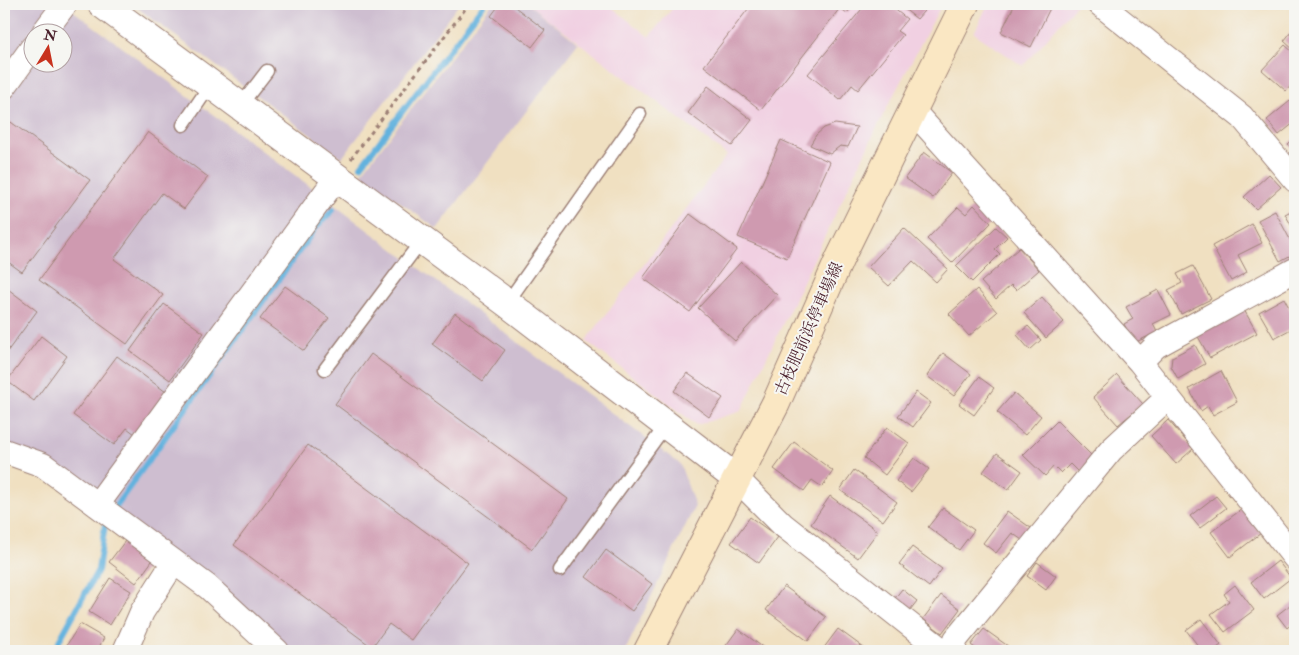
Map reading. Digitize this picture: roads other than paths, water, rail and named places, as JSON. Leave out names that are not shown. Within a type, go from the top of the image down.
[{"type":"main road","name":"古枝肥前浜停車場線","points":[[648,651],[776,403],[840,258],[965,4]]},
{"type":"street","points":[[52,22],[65,4]]},
{"type":"street","points":[[102,4],[507,303],[737,479],[783,525],[943,651]]},
{"type":"street","points":[[1100,4],[1242,117],[1295,180]]},
{"type":"street","points":[[4,87],[22,62]]},
{"type":"street","points":[[913,111],[1140,362],[1291,546]]},
{"type":"street","points":[[106,512],[337,177]]},
{"type":"street","points":[[1140,362],[1156,346],[1295,270]]},
{"type":"street","points":[[952,651],[956,639],[1111,450],[1168,398]]},
{"type":"street","points":[[4,451],[43,465],[208,587],[277,651]]},
{"type":"street","points":[[125,651],[142,612],[174,562]]},
{"type":"lane","points":[[240,106],[267,71]]},
{"type":"lane","points":[[183,125],[211,84]]},
{"type":"lane","points":[[507,303],[640,114]]},
{"type":"lane","points":[[325,369],[422,240]]},
{"type":"lane","points":[[560,570],[666,425]]},
{"type":"waterway","points":[[361,166],[484,4]]},
{"type":"waterway","points":[[113,510],[317,226],[333,210]]},
{"type":"waterway","points":[[58,651],[59,641],[98,570],[105,525],[108,519]]}]
